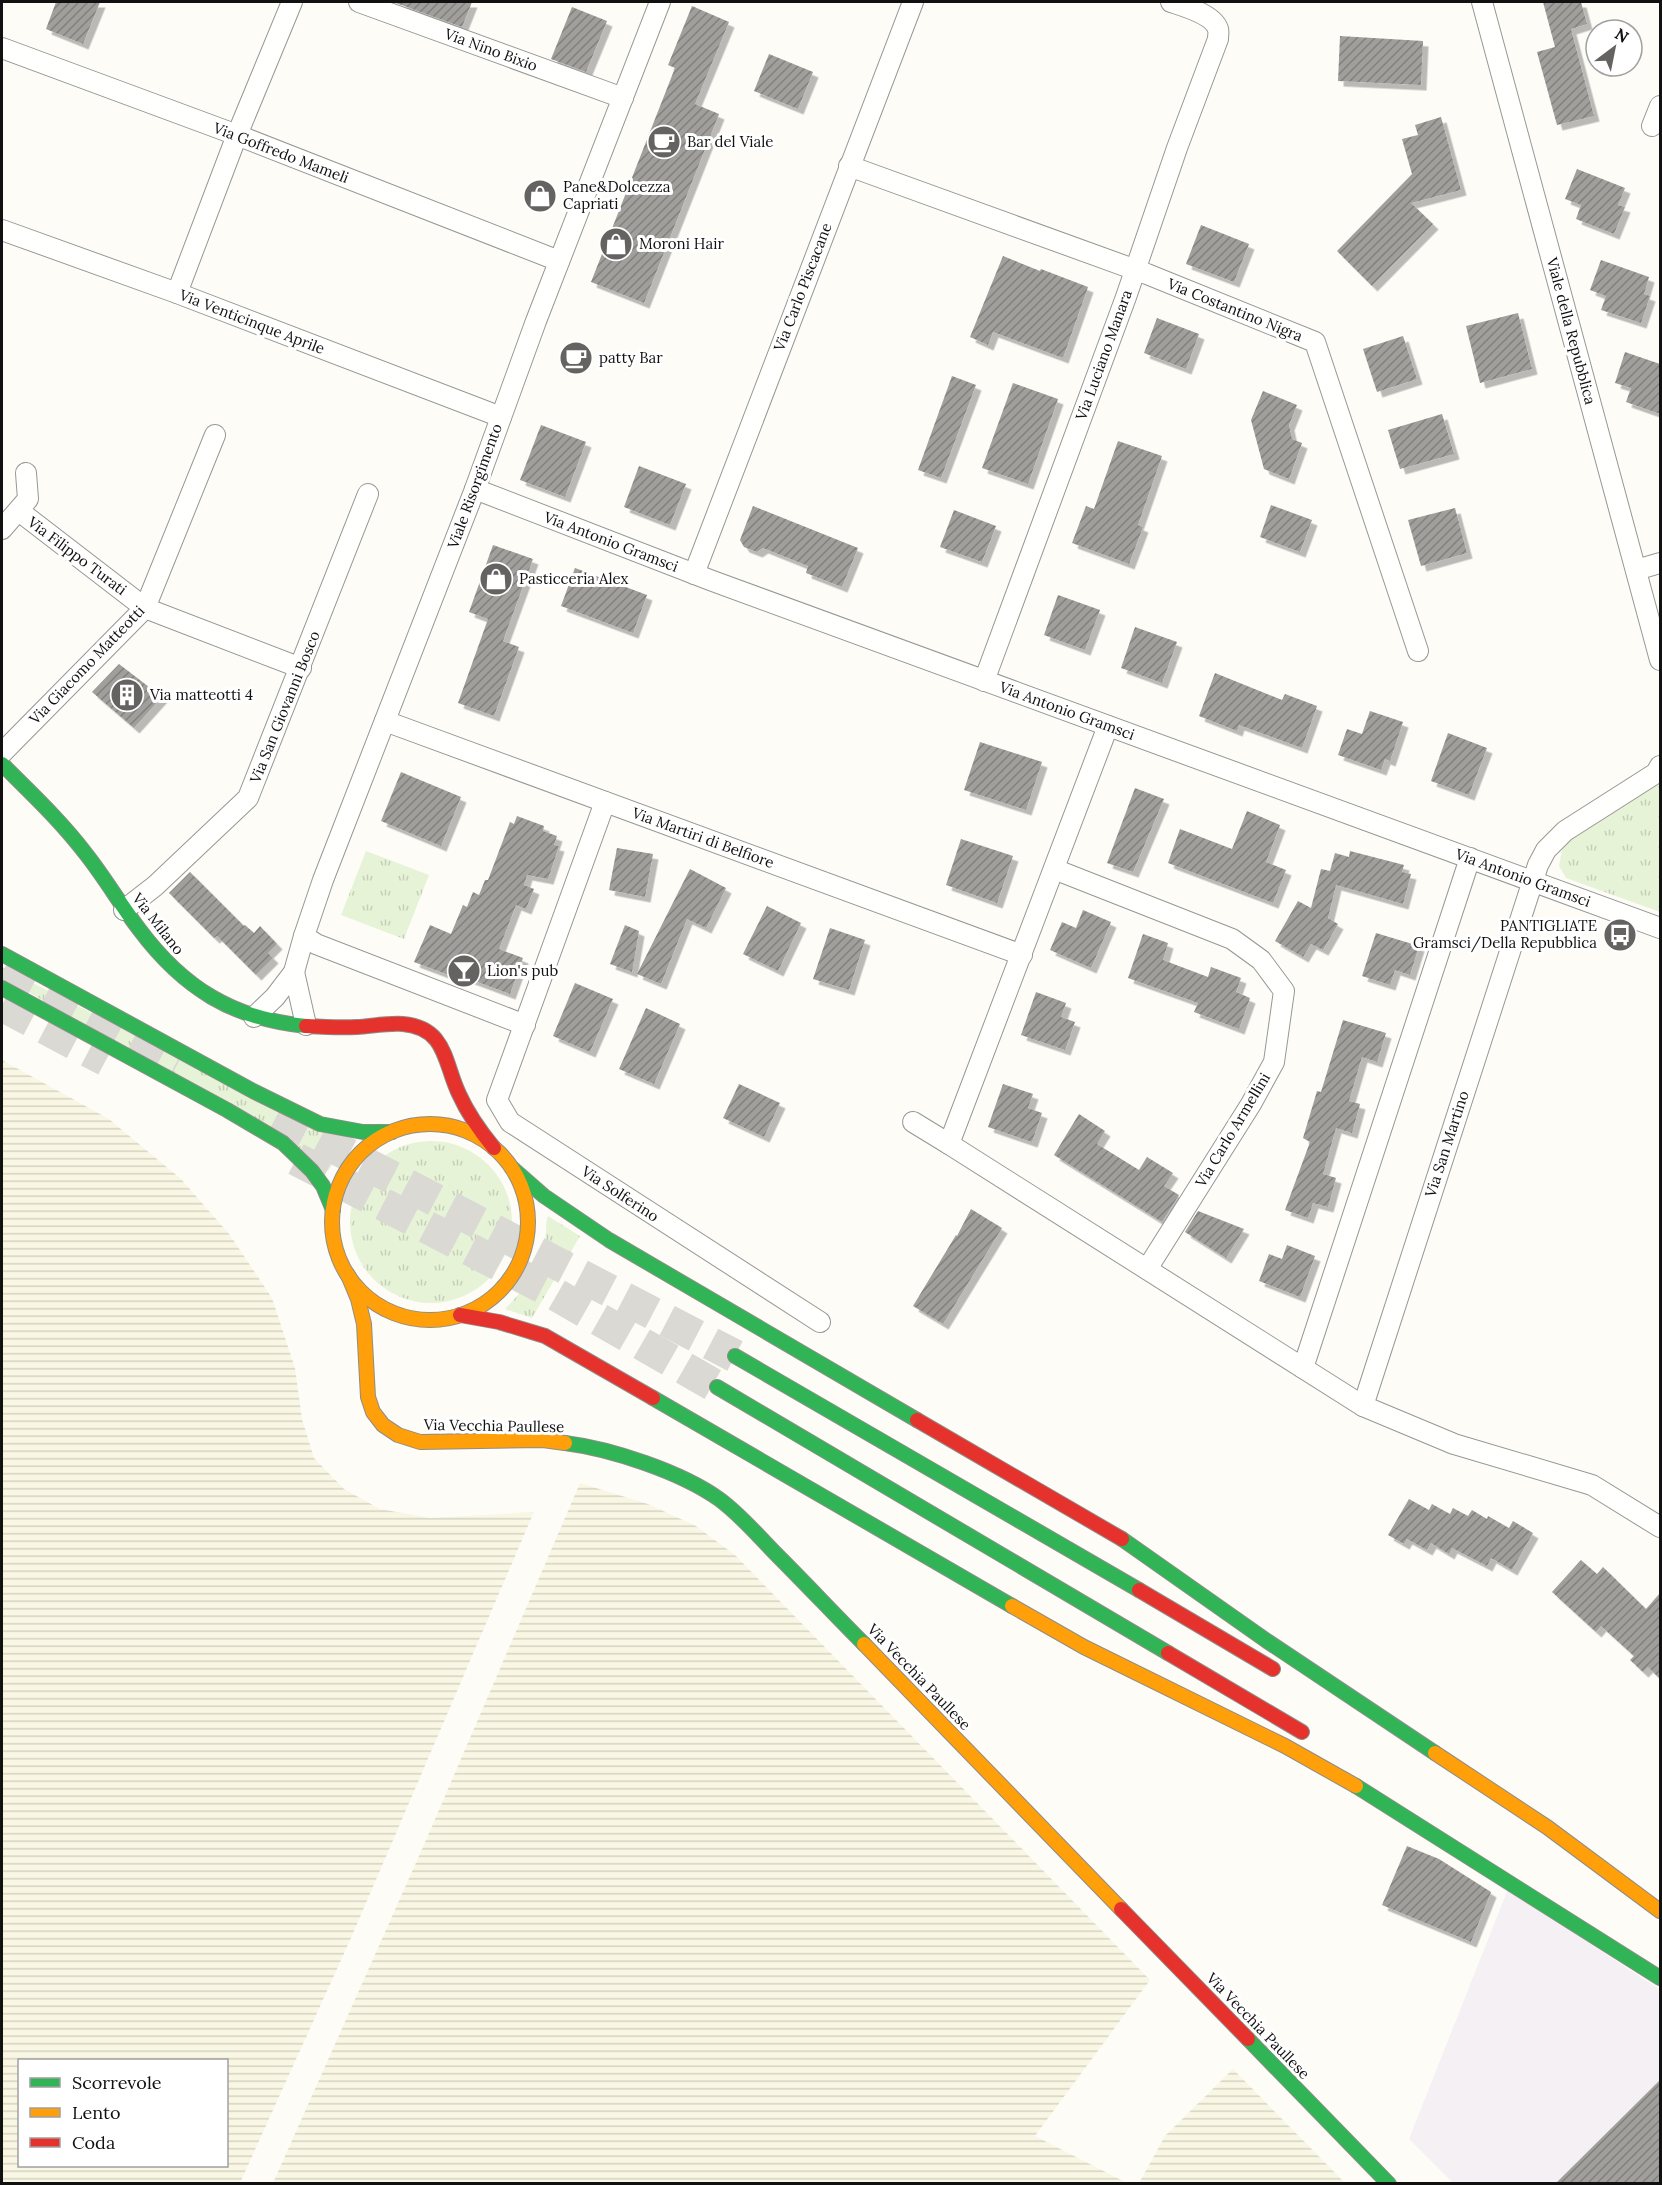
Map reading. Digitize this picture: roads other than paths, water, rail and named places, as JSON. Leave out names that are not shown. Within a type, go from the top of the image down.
[{"type":"main road","name":"Via Milano","points":[[2,764],[81,848],[154,951],[171,969],[219,1002],[254,1017],[275,1022],[356,1027],[389,1024],[419,1027],[428,1032],[444,1050],[450,1076],[471,1118],[494,1148]]},
{"type":"main road","points":[[2,954],[320,1124],[374,1133],[392,1132]]},
{"type":"main road","points":[[2,988],[227,1110],[283,1143],[312,1171],[333,1210]]},
{"type":"main road","points":[[442,1094],[450,1076]]},
{"type":"main road","points":[[405,1127],[430,1109]]},
{"type":"main road","points":[[512,1168],[522,1188],[528,1211],[524,1252],[517,1268],[499,1292],[481,1306],[460,1316],[443,1319],[423,1320],[397,1314],[379,1306],[362,1293],[348,1275],[335,1247],[332,1225],[338,1186],[351,1163],[369,1145],[405,1127],[432,1124],[454,1127],[478,1136],[494,1148],[512,1168],[544,1196],[609,1240],[1128,1543],[1267,1641],[1547,1827],[1660,1913]]},
{"type":"main road","name":"Via Vecchia Paullese","points":[[348,1275],[364,1323],[365,1388],[372,1410],[388,1428],[412,1440],[429,1443],[561,1441],[665,1470],[692,1482],[720,1500],[753,1530],[1389,2184]]},
{"type":"main road","points":[[460,1316],[499,1322],[545,1336],[1084,1647],[1330,1770],[1402,1813],[1660,1978]]},
{"type":"main road","points":[[398,1329],[423,1320]]},
{"type":"main road","points":[[366,1359],[380,1342]]},
{"type":"main road","points":[[735,1356],[1192,1620],[1284,1676]]},
{"type":"main road","points":[[717,1387],[1312,1738]]},
{"type":"main road","points":[[1416,1757],[1660,1913]]},
{"type":"street","points":[[177,293],[237,135],[292,2]]},
{"type":"street","name":"Via Nino Bixio","points":[[359,2],[623,98]]},
{"type":"street","name":"Viale Risorgimento","points":[[254,1017],[275,997],[294,972],[323,880],[660,2]]},
{"type":"street","name":"Via Carlo Piscacane","points":[[694,574],[913,2]]},
{"type":"street","name":"Via Luciano Manara","points":[[984,681],[1218,39],[1218,28],[1201,13],[1171,2]]},
{"type":"street","name":"Viale della Repubblica","points":[[1482,2],[1636,570],[1656,628],[1660,660]]},
{"type":"street","name":"Via Goffredo Mameli","points":[[2,48],[237,135],[559,261]]},
{"type":"street","points":[[1652,126],[1660,106]]},
{"type":"street","name":"Via Costantino Nigra","points":[[849,166],[1136,269],[1316,342],[1418,651]]},
{"type":"street","name":"Via Venticinque Aprile","points":[[2,230],[177,293],[501,417]]},
{"type":"street","name":"Via Giacomo Matteotti","points":[[2,753],[145,608],[215,435]]},
{"type":"street","points":[[2,529],[28,500],[26,473]]},
{"type":"street","name":"Via Antonio Gramsci","points":[[475,489],[694,574],[1660,928]]},
{"type":"street","name":"Via San Giovanni Bosco","points":[[124,910],[156,886],[249,798],[368,494]]},
{"type":"street","name":"Via Filippo Turati","points":[[19,511],[145,608],[301,668]]},
{"type":"street","points":[[1636,570],[1660,563]]},
{"type":"street","name":"Via Martiri di Belfiore","points":[[385,721],[1022,955]]},
{"type":"street","points":[[949,1144],[1108,726]]},
{"type":"street","points":[[1532,882],[1542,857],[1555,838],[1659,771]]},
{"type":"street","name":"Via Solferino","points":[[605,802],[497,1100],[510,1122],[820,1322]]},
{"type":"street","points":[[1303,1368],[1470,858]]},
{"type":"street","name":"Via Carlo Armellini","points":[[1054,868],[1232,939],[1261,960],[1284,992],[1274,1062],[1251,1104],[1147,1269]]},
{"type":"street","name":"Via San Martino","points":[[1363,1407],[1532,882]]},
{"type":"street","points":[[304,936],[316,944],[525,1025]]},
{"type":"street","name":"Viale Risorgimento","points":[[294,972],[306,1025]]},
{"type":"street","points":[[913,1122],[1363,1407],[1454,1444],[1592,1485],[1660,1527]]},
{"type":"tunnel","points":[[2,973],[177,1065]]},
{"type":"tunnel","points":[[2,1005],[106,1060]]},
{"type":"tunnel","points":[[276,1117],[735,1356]]},
{"type":"tunnel","points":[[296,1159],[548,1290],[717,1387]]},
{"type":"place","name":"Bar del Viale","points":[[664,142]]},
{"type":"place","name":"Pane&Dolcezza Capriati","points":[[540,196]]},
{"type":"place","name":"Moroni Hair","points":[[616,244]]},
{"type":"place","name":"patty Bar","points":[[576,358]]},
{"type":"place","name":"Pasticceria Alex","points":[[496,579]]},
{"type":"place","name":"Via matteotti 4","points":[[127,695]]},
{"type":"place","name":"PANTIGLIATE Gramsci/Della Repubblica","points":[[1620,935]]},
{"type":"place","name":"Lion's pub","points":[[464,971]]}]
